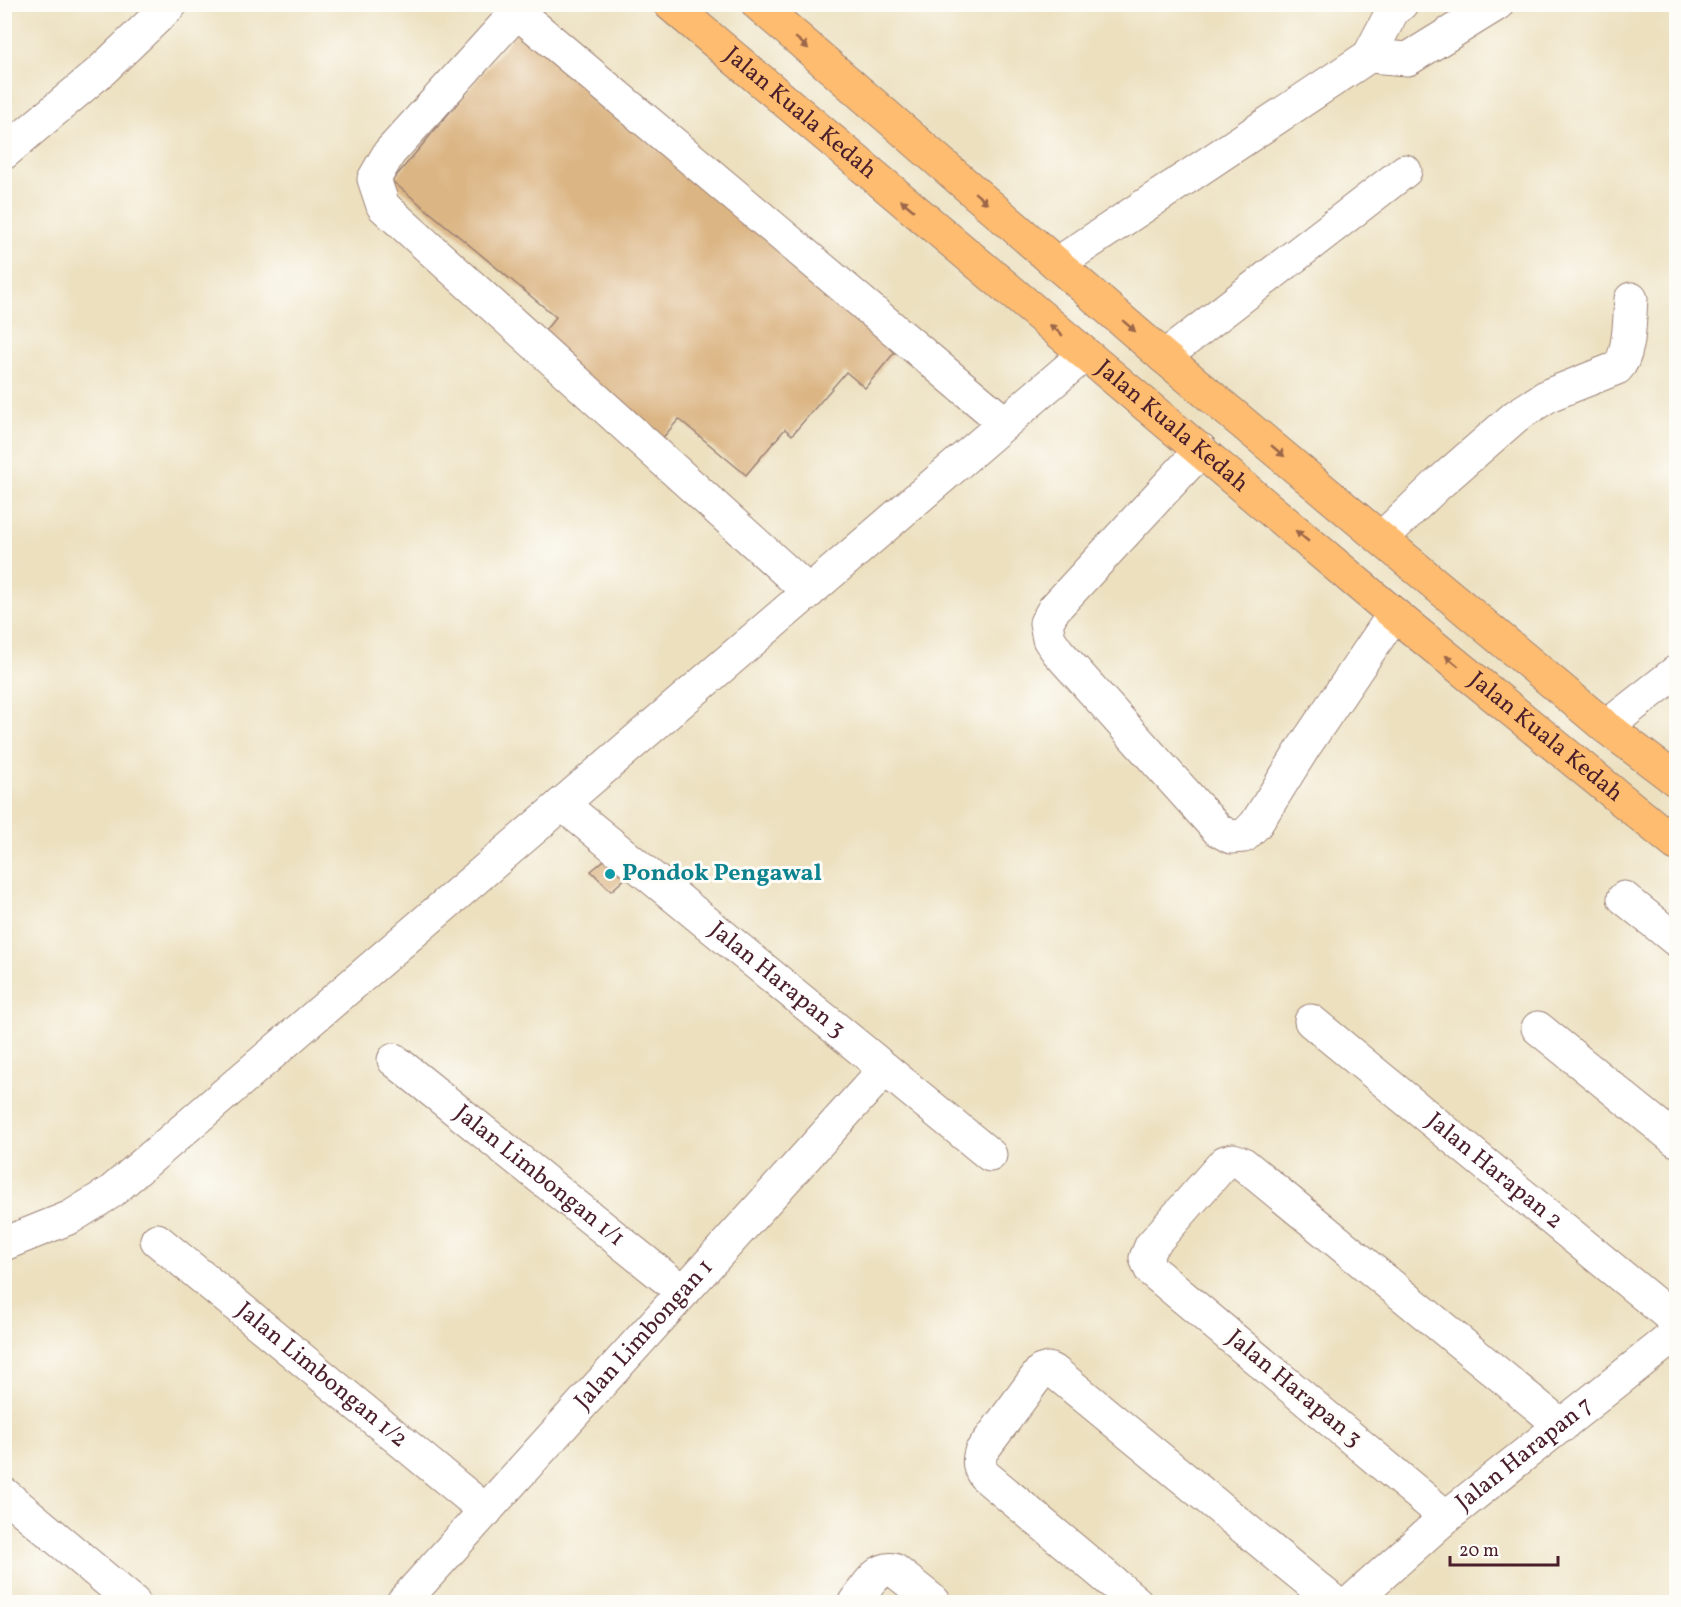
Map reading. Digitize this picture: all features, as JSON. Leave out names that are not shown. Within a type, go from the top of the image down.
[{"type":"main road","name":"Jalan Kuala Kedah","points":[[670,4],[1394,614],[1677,844]]},
{"type":"main road","name":"Jalan Kuala Kedah","points":[[758,4],[1164,357],[1606,727],[1677,780]]},
{"type":"street","points":[[4,153],[101,70],[171,4]]},
{"type":"street","points":[[1057,264],[1368,56],[1394,10],[1401,4]]},
{"type":"street","points":[[1368,56],[1408,59],[1497,4]]},
{"type":"street","points":[[809,592],[382,206],[374,179],[389,153],[513,8],[1005,423]]},
{"type":"street","points":[[1164,357],[1405,171]]},
{"type":"street","points":[[1382,538],[1436,486],[1516,416],[1549,395],[1617,368],[1622,363],[1626,351],[1631,299]]},
{"type":"street","points":[[4,1244],[71,1217],[111,1192],[1084,355]]},
{"type":"street","points":[[1200,450],[1054,609],[1046,623],[1049,639],[1058,652],[1218,830],[1231,837],[1244,836],[1256,824],[1304,747],[1394,614]]},
{"type":"street","points":[[1606,727],[1677,672]]},
{"type":"street","name":"Jalan Harapan 3","points":[[562,804],[990,1155]]},
{"type":"street","points":[[1624,898],[1677,940]]},
{"type":"street","name":"Jalan Harapan 2","points":[[1311,1021],[1677,1321]]},
{"type":"street","points":[[1538,1028],[1677,1140]]},
{"type":"street","name":"Jalan Limbongan 1/1","points":[[394,1060],[683,1292]]},
{"type":"street","name":"Jalan Limbongan 1","points":[[403,1602],[885,1069]]},
{"type":"street","name":"Jalan Harapan 3","points":[[1446,1517],[1151,1270],[1146,1258],[1151,1246],[1225,1162],[1238,1161],[1562,1426]]},
{"type":"street","name":"Jalan Limbongan 1/2","points":[[157,1240],[486,1511]]},
{"type":"street","name":"Jalan Harapan 7","points":[[1351,1602],[1446,1517],[1677,1334]]},
{"type":"street","points":[[1136,1602],[984,1475],[979,1464],[981,1452],[1041,1371],[1048,1369],[1056,1373],[1334,1602]]},
{"type":"street","points":[[4,1494],[133,1602]]},
{"type":"street","points":[[855,1602],[880,1572],[887,1569],[894,1570],[934,1602]]},
{"type":"building","points":[[523,25],[904,341],[865,388],[846,372],[792,435],[785,429],[746,475],[679,419],[660,441],[537,340],[556,317],[392,181]]},
{"type":"building","name":"Pondok Pengawal","points":[[608,857],[628,876],[611,891],[591,871]]},
{"type":"place","name":"Pondok Pengawal","points":[[610,874]]}]
